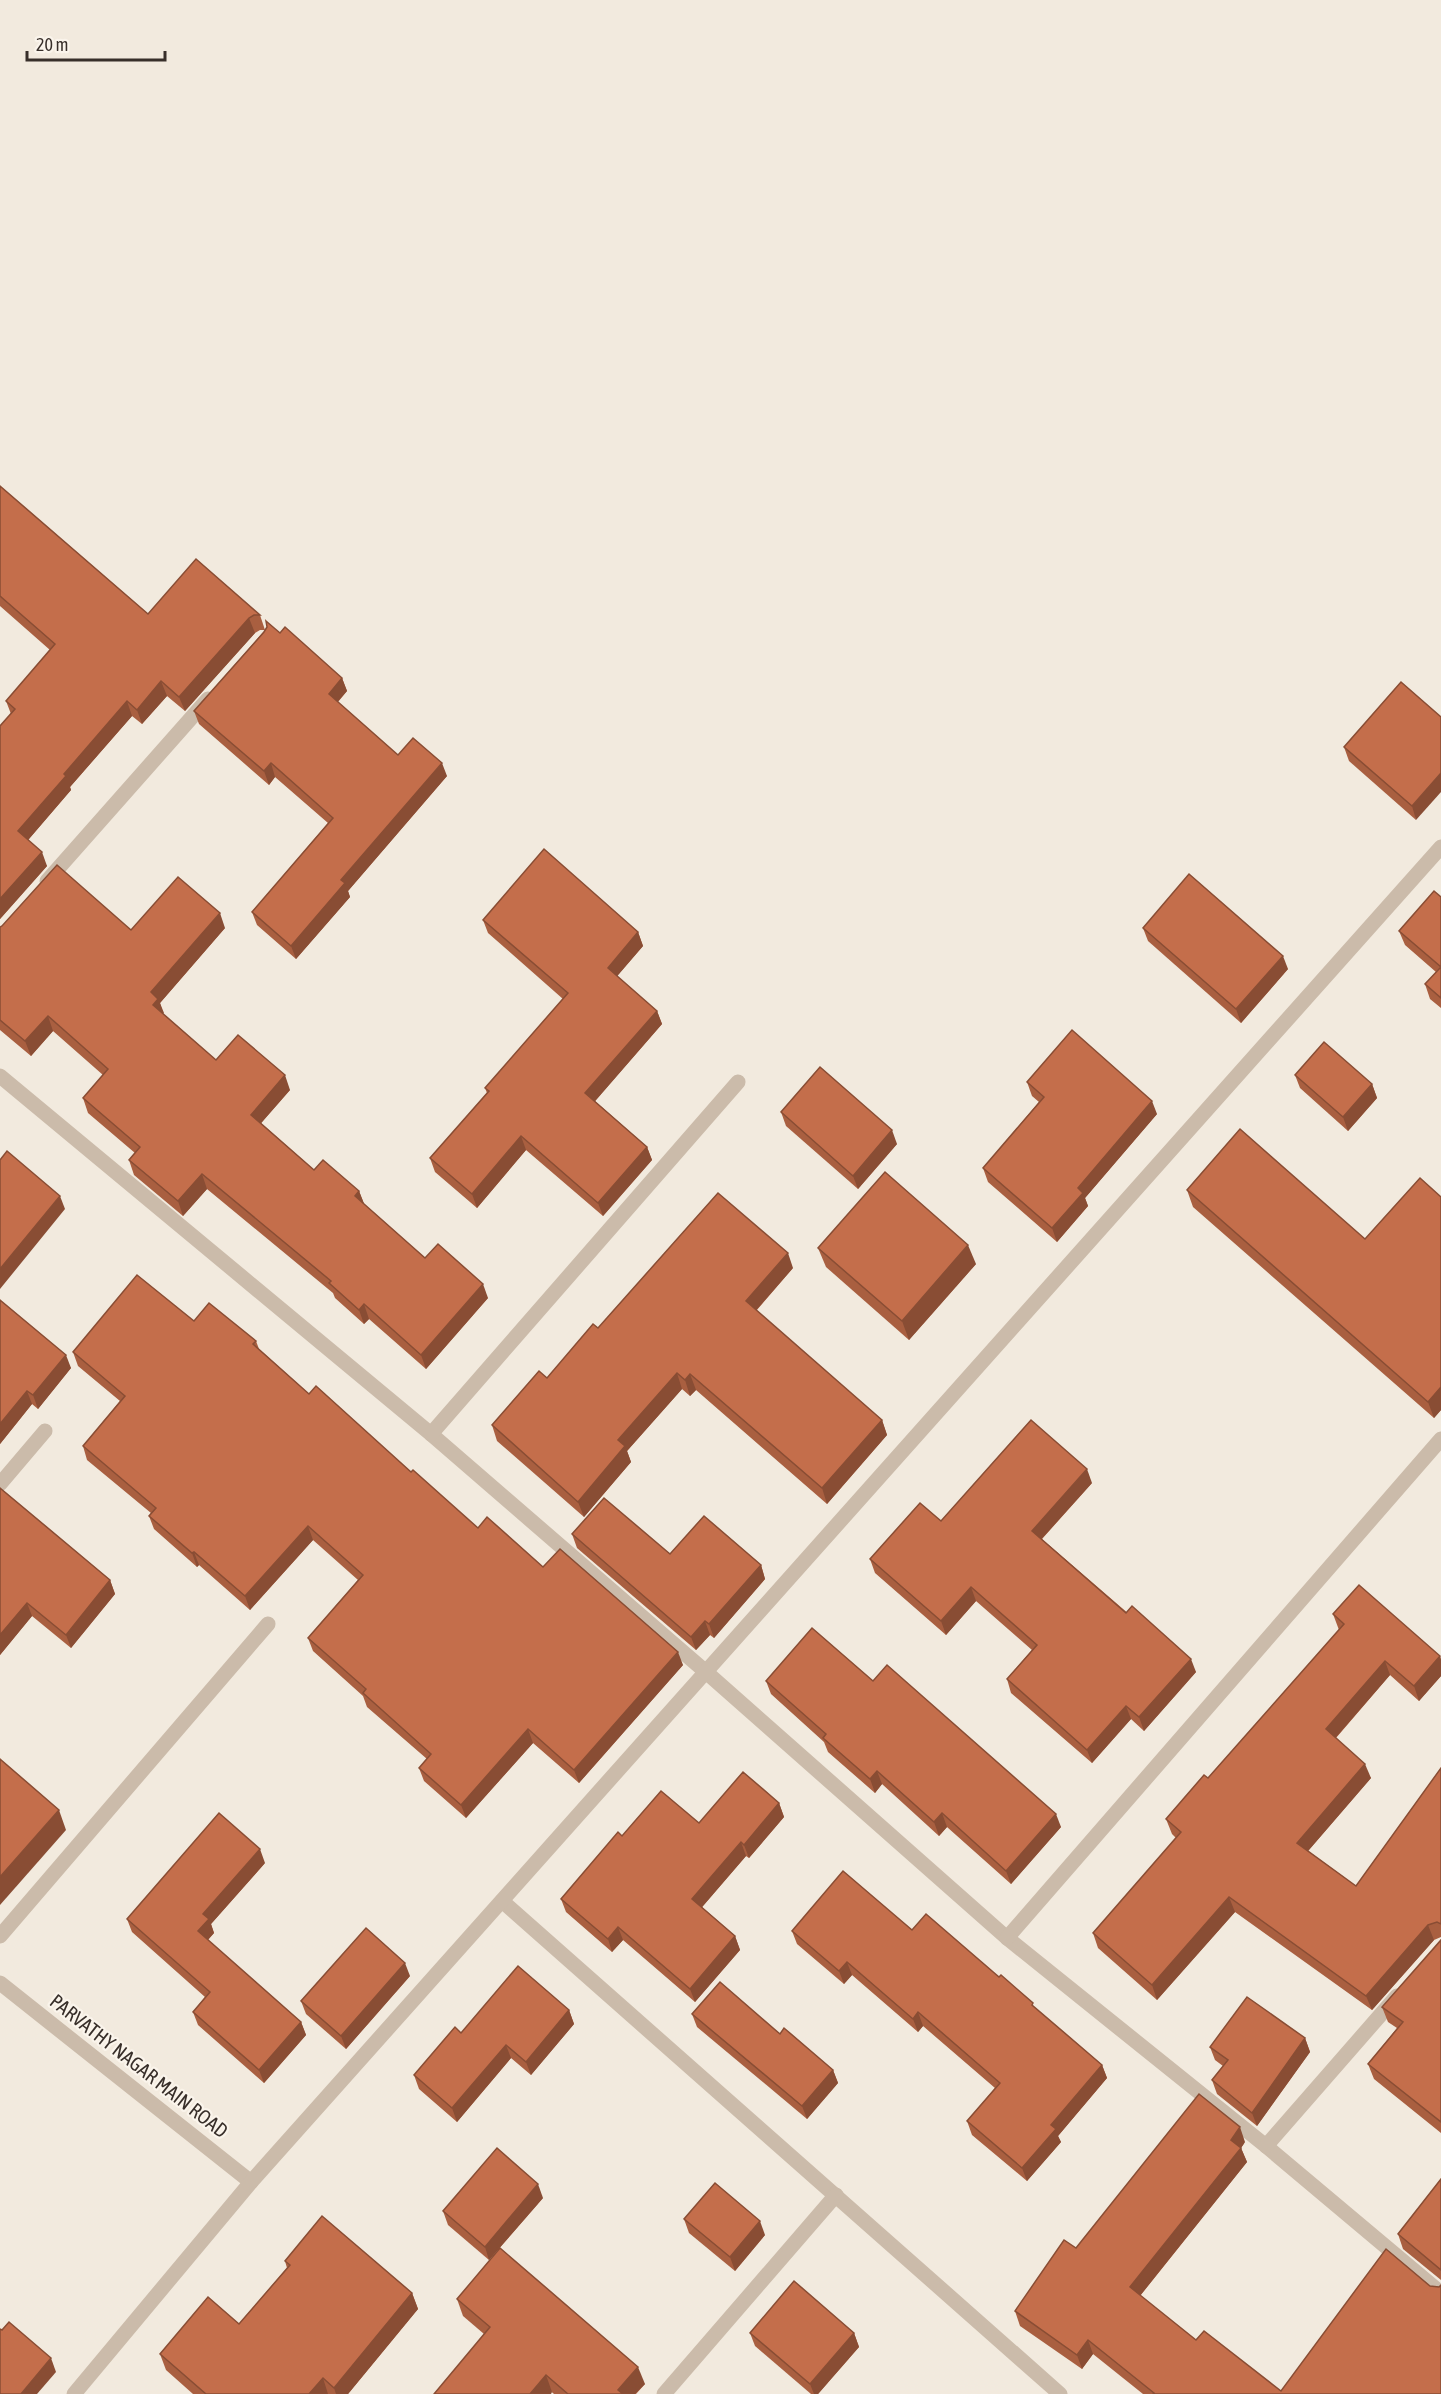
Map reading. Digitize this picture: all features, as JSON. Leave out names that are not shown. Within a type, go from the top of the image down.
[{"type":"street","points":[[40,890],[222,683]]},
{"type":"street","points":[[74,2394],[251,2182],[1441,846]]},
{"type":"street","points":[[0,1076],[431,1434],[706,1672],[1007,1938],[1266,2146],[1441,2293]]},
{"type":"street","points":[[431,1434],[738,1082]]},
{"type":"street","points":[[0,1484],[45,1431]]},
{"type":"street","points":[[1007,1938],[1441,1439]]},
{"type":"street","points":[[0,1936],[268,1624]]},
{"type":"street","points":[[502,1901],[836,2195],[1054,2392]]},
{"type":"street","points":[[1266,2146],[1411,1981]]},
{"type":"street","name":"PARVATHY NAGAR MAIN ROAD","points":[[0,1983],[251,2182]]},
{"type":"street","points":[[664,2394],[836,2195]]},
{"type":"building","points":[[0,486],[148,614],[196,559],[260,615],[249,618],[179,697],[161,681],[137,710],[127,701],[18,831],[42,852],[0,899],[0,726],[15,709],[6,701],[55,644],[0,596]]},
{"type":"building","points":[[266,621],[280,633],[285,627],[342,678],[329,694],[398,755],[413,738],[442,763],[341,880],[345,883],[291,946],[252,912],[333,818],[271,763],[264,771],[194,711],[264,632],[267,627]]},
{"type":"building","points":[[1401,682],[1441,717],[1441,773],[1412,806],[1344,747]]},
{"type":"building","points":[[544,849],[638,932],[608,968],[657,1011],[585,1093],[647,1147],[598,1203],[521,1136],[472,1194],[430,1158],[489,1091],[485,1088],[568,993],[483,920]]},
{"type":"building","points":[[57,865],[131,930],[178,877],[220,913],[151,992],[158,999],[153,1005],[216,1060],[238,1035],[285,1075],[251,1115],[314,1170],[323,1160],[359,1191],[355,1196],[425,1258],[438,1244],[483,1284],[421,1355],[364,1304],[359,1310],[329,1283],[331,1281],[202,1174],[178,1201],[129,1160],[140,1147],[83,1098],[108,1069],[48,1016],[25,1041],[0,1020],[0,927]]},
{"type":"building","points":[[1189,874],[1283,956],[1236,1009],[1143,928]]},
{"type":"building","points":[[1434,891],[1441,897],[1441,967],[1399,931]]},
{"type":"building","points":[[1441,967],[1441,998],[1425,984]]},
{"type":"building","points":[[1072,1030],[1152,1101],[1078,1188],[1083,1193],[1052,1228],[983,1168],[1044,1097],[1027,1082]]},
{"type":"building","points":[[1324,1042],[1372,1084],[1343,1117],[1295,1075]]},
{"type":"building","points":[[820,1067],[892,1130],[853,1176],[781,1112]]},
{"type":"building","points":[[1240,1129],[1365,1239],[1420,1178],[1441,1197],[1441,1387],[1428,1402],[1187,1190]]},
{"type":"building","points":[[7,1151],[60,1196],[0,1269],[0,1160]]},
{"type":"building","points":[[885,1172],[968,1245],[902,1321],[818,1248]]},
{"type":"building","points":[[718,1193],[788,1253],[746,1301],[882,1420],[822,1488],[690,1374],[685,1380],[677,1373],[618,1440],[625,1446],[578,1502],[492,1425],[539,1371],[547,1378],[593,1324],[598,1328]]},
{"type":"building","points":[[137,1275],[194,1321],[209,1303],[256,1341],[253,1344],[309,1394],[316,1386],[411,1472],[413,1470],[478,1528],[487,1517],[543,1567],[560,1549],[678,1652],[574,1770],[528,1729],[461,1805],[419,1768],[431,1754],[363,1693],[366,1689],[308,1638],[363,1575],[308,1526],[245,1596],[149,1516],[156,1508],[83,1446],[125,1396],[73,1352]]},
{"type":"building","points":[[0,1300],[66,1355],[33,1395],[27,1391],[0,1424]]},
{"type":"building","points":[[1031,1420],[1087,1469],[1032,1531],[1126,1613],[1132,1606],[1191,1659],[1139,1717],[1126,1706],[1087,1750],[1007,1679],[1037,1645],[971,1587],[941,1621],[870,1559],[920,1503],[941,1521]]},
{"type":"building","points":[[0,1488],[110,1580],[66,1635],[27,1603],[0,1635]]},
{"type":"building","points":[[604,1498],[670,1554],[704,1516],[761,1565],[709,1624],[705,1621],[691,1637],[572,1534]]},
{"type":"building","points":[[1359,1585],[1440,1656],[1414,1686],[1385,1661],[1326,1729],[1365,1764],[1297,1843],[1356,1886],[1441,1768],[1441,1924],[1437,1922],[1428,1925],[1366,1996],[1229,1897],[1152,1985],[1093,1933],[1181,1832],[1166,1819],[1204,1775],[1208,1778],[1344,1624],[1333,1614]]},
{"type":"building","points":[[812,1628],[873,1681],[887,1665],[1056,1814],[1006,1871],[942,1813],[934,1822],[877,1771],[870,1779],[823,1738],[826,1734],[766,1681]]},
{"type":"building","points":[[0,1759],[59,1810],[0,1877]]},
{"type":"building","points":[[743,1772],[779,1803],[744,1845],[741,1842],[692,1899],[735,1936],[690,1989],[618,1927],[608,1939],[561,1899],[618,1832],[622,1836],[661,1791],[699,1823]]},
{"type":"building","points":[[219,1813],[260,1849],[203,1914],[209,1919],[198,1931],[301,2022],[259,2070],[193,2012],[210,1992],[127,1919]]},
{"type":"building","points":[[843,1871],[912,1930],[926,1914],[999,1977],[1001,1975],[1102,2065],[1051,2125],[1056,2129],[1022,2168],[967,2121],[1000,2083],[918,2012],[913,2019],[847,1962],[839,1971],[792,1931]]},
{"type":"building","points":[[366,1928],[405,1963],[341,2036],[301,2001]]},
{"type":"building","points":[[1441,1940],[1441,2122],[1368,2064],[1403,2022],[1382,2007]]},
{"type":"building","points":[[518,1966],[569,2010],[526,2062],[506,2045],[452,2108],[414,2075],[455,2027],[461,2033]]},
{"type":"building","points":[[720,1982],[780,2034],[784,2028],[833,2070],[802,2106],[692,2014]]},
{"type":"building","points":[[1247,1997],[1305,2038],[1252,2113],[1212,2080],[1228,2060],[1210,2047]]},
{"type":"building","points":[[1199,2094],[1240,2127],[1231,2140],[1241,2148],[1130,2287],[1196,2340],[1204,2331],[1281,2391],[1386,2249],[1430,2286],[1439,2287],[1441,2285],[1441,2394],[1153,2394],[1088,2340],[1077,2355],[1015,2311],[1064,2240],[1076,2248]]},
{"type":"building","points":[[497,2148],[538,2184],[485,2247],[443,2211]]},
{"type":"building","points":[[1441,2179],[1441,2270],[1398,2234]]},
{"type":"building","points":[[715,2183],[760,2221],[730,2257],[684,2219]]},
{"type":"building","points":[[322,2216],[412,2293],[334,2388],[323,2378],[309,2394],[206,2394],[160,2354],[208,2297],[239,2324],[290,2265],[285,2261]]},
{"type":"building","points":[[500,2248],[638,2367],[618,2390],[623,2394],[568,2394],[546,2375],[530,2394],[434,2394],[490,2327],[457,2299]]},
{"type":"building","points":[[794,2281],[854,2333],[810,2384],[750,2333]]},
{"type":"building","points":[[9,2322],[51,2358],[21,2394],[0,2394],[0,2329],[2,2330]]}]
